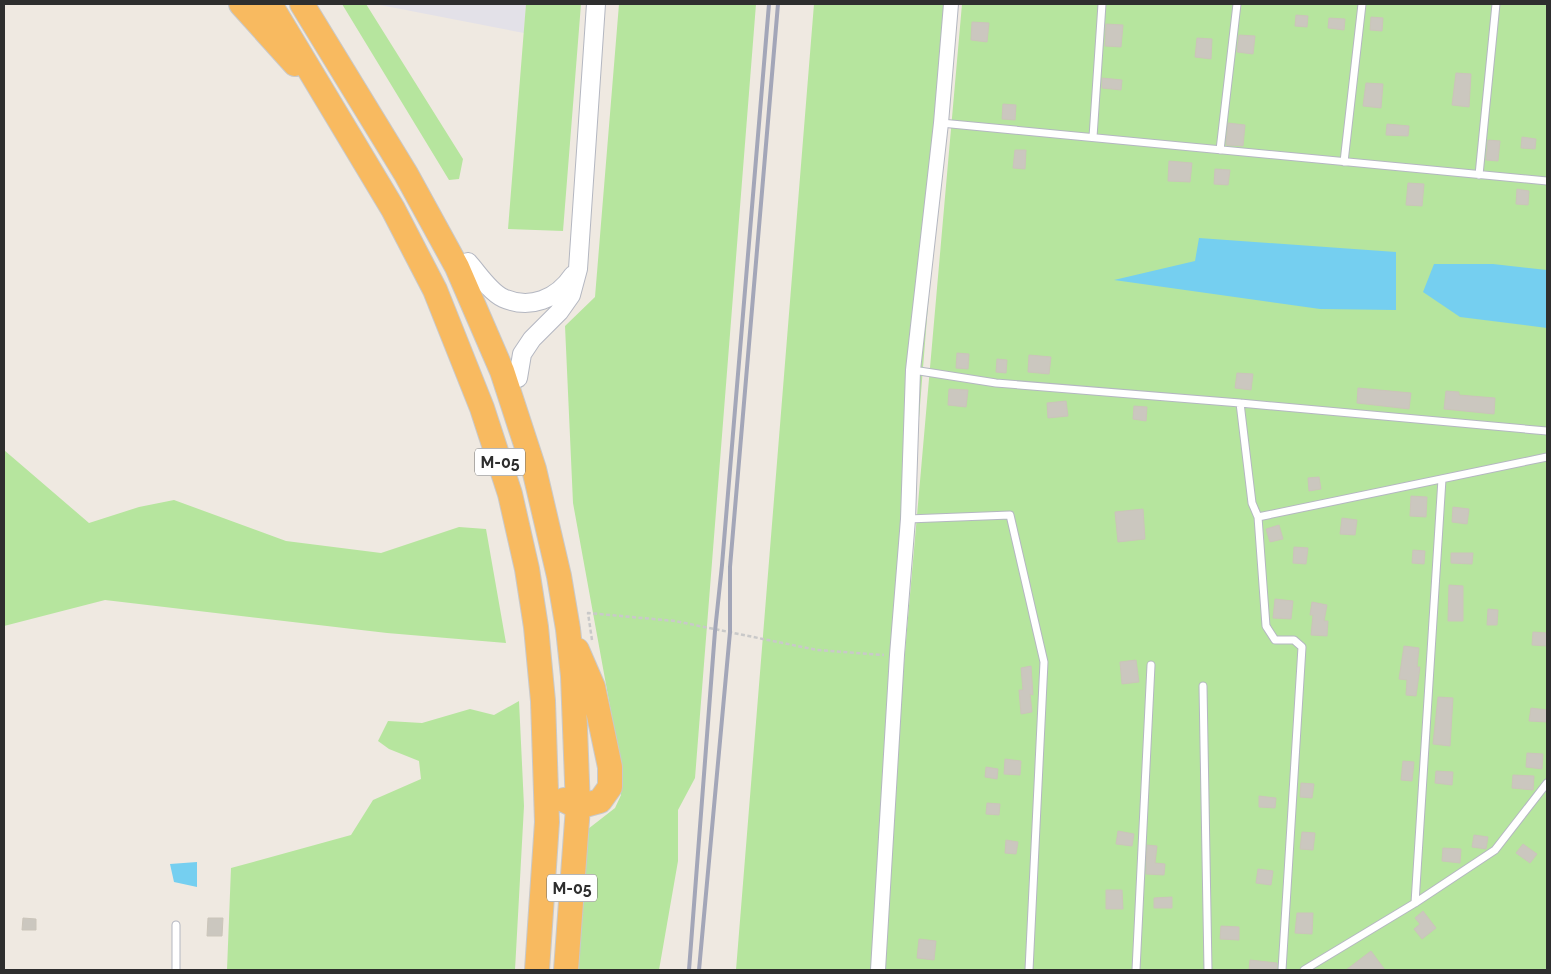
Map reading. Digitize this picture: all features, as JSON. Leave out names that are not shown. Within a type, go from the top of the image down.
[{"type":"highway","points":[[241,4],[330,102]]},
{"type":"highway","name":"М-05","points":[[270,4],[393,209],[435,290],[482,408],[510,494],[527,569],[536,627],[543,701],[547,822],[537,970]]},
{"type":"highway","name":"М-05","points":[[302,4],[406,174],[457,267],[502,371],[534,469],[559,576],[568,629],[573,676],[578,807],[566,970]]},
{"type":"highway","points":[[406,174],[446,220],[468,262],[518,378],[533,425],[534,469]]},
{"type":"highway","points":[[543,701],[558,790],[565,800],[578,807],[600,801],[610,787],[610,766],[593,687],[568,629]]},
{"type":"street","points":[[518,378],[522,354],[532,339],[559,312],[571,295],[578,269],[596,4]]},
{"type":"street","points":[[878,970],[897,655],[908,519],[913,370],[941,123],[951,4]]},
{"type":"street","points":[[468,262],[502,298],[532,304],[549,298],[565,287],[578,269]]},
{"type":"lane","points":[[1093,137],[1102,4]]},
{"type":"lane","points":[[1220,150],[1237,4]]},
{"type":"lane","points":[[1344,162],[1362,4]]},
{"type":"lane","points":[[1479,175],[1496,4]]},
{"type":"lane","points":[[941,123],[1547,181]]},
{"type":"lane","points":[[913,370],[996,383],[1547,431]]},
{"type":"lane","points":[[1240,403],[1252,503],[1258,517],[1266,626],[1275,640],[1294,640],[1302,647],[1282,970]]},
{"type":"lane","points":[[1258,517],[1547,457]]},
{"type":"lane","points":[[1415,903],[1442,479]]},
{"type":"lane","points":[[908,519],[1010,515],[1044,662],[1029,970]]},
{"type":"lane","points":[[1136,970],[1150,665]]},
{"type":"lane","points":[[1203,686],[1208,970]]},
{"type":"lane","points":[[1304,970],[1415,903],[1495,850],[1547,783]]},
{"type":"lane","points":[[176,926],[176,970]]},
{"type":"path","points":[[592,645],[588,613],[675,621],[817,650],[897,655]]},
{"type":"shaded area","points":[[375,4],[526,4],[524,33]]},
{"type":"green space","points":[[342,4],[366,4],[463,159],[459,179],[449,180]]},
{"type":"green space","points":[[526,4],[581,4],[563,231],[508,229]]},
{"type":"green space","points":[[619,4],[756,4],[695,778],[678,810],[678,861],[659,970],[578,970],[588,829],[615,808],[621,795],[621,767],[573,503],[565,326],[595,297]]},
{"type":"green space","points":[[814,4],[952,4],[875,970],[736,970]]},
{"type":"green space","points":[[962,4],[1547,4],[1547,970],[877,970]]},
{"type":"green space","points":[[4,450],[89,523],[139,507],[174,500],[286,541],[381,553],[459,527],[486,529],[506,643],[387,633],[105,600],[4,626]]},
{"type":"green space","points":[[519,701],[524,806],[515,970],[227,970],[231,868],[351,835],[373,800],[421,779],[419,761],[389,749],[378,741],[388,721],[422,723],[470,709],[494,715]]},
{"type":"water","points":[[1199,238],[1396,252],[1396,310],[1320,309],[1114,280],[1195,261]]},
{"type":"water","points":[[1434,264],[1493,264],[1547,270],[1547,328],[1460,317],[1423,292]]},
{"type":"water","points":[[197,862],[197,887],[174,882],[170,864]]},
{"type":"building","points":[[1296,15],[1308,16],[1307,27],[1295,26]]},
{"type":"building","points":[[1371,17],[1383,18],[1382,31],[1370,30]]},
{"type":"building","points":[[1329,18],[1345,19],[1344,30],[1328,28]]},
{"type":"building","points":[[972,22],[989,23],[987,42],[971,40]]},
{"type":"building","points":[[1106,24],[1123,25],[1121,47],[1105,46]]},
{"type":"building","points":[[1239,35],[1255,36],[1253,54],[1237,52]]},
{"type":"building","points":[[1197,38],[1212,39],[1211,59],[1195,57]]},
{"type":"building","points":[[1456,73],[1471,74],[1469,107],[1452,105]]},
{"type":"building","points":[[1102,78],[1122,80],[1121,90],[1102,88]]},
{"type":"building","points":[[1366,83],[1383,84],[1381,108],[1363,106]]},
{"type":"building","points":[[1003,104],[1016,105],[1015,120],[1002,119]]},
{"type":"building","points":[[1228,123],[1245,125],[1243,146],[1226,145]]},
{"type":"building","points":[[1387,124],[1409,126],[1408,136],[1386,135]]},
{"type":"building","points":[[1522,137],[1536,139],[1535,149],[1521,148]]},
{"type":"building","points":[[1488,140],[1500,141],[1498,161],[1486,160]]},
{"type":"building","points":[[1015,150],[1026,150],[1025,169],[1013,168]]},
{"type":"building","points":[[1169,161],[1192,163],[1190,182],[1168,181]]},
{"type":"building","points":[[1215,169],[1230,170],[1228,185],[1214,184]]},
{"type":"building","points":[[1408,183],[1424,184],[1422,206],[1406,205]]},
{"type":"building","points":[[1517,189],[1529,191],[1528,205],[1516,204]]},
{"type":"building","points":[[957,353],[969,354],[968,369],[956,368]]},
{"type":"building","points":[[1029,355],[1051,357],[1049,374],[1028,372]]},
{"type":"building","points":[[997,359],[1007,360],[1006,373],[996,372]]},
{"type":"building","points":[[1237,373],[1253,374],[1251,390],[1235,388]]},
{"type":"building","points":[[1358,388],[1411,393],[1409,409],[1357,403]]},
{"type":"building","points":[[949,389],[968,390],[966,407],[948,405]]},
{"type":"building","points":[[1446,391],[1459,392],[1459,395],[1495,398],[1494,414],[1444,409]]},
{"type":"building","points":[[1066,401],[1068,416],[1048,418],[1047,403]]},
{"type":"building","points":[[1134,406],[1147,407],[1146,421],[1133,419]]},
{"type":"building","points":[[1319,477],[1321,489],[1309,491],[1308,478]]},
{"type":"building","points":[[1411,496],[1427,497],[1426,517],[1410,516]]},
{"type":"building","points":[[1453,507],[1469,509],[1467,524],[1452,522]]},
{"type":"building","points":[[1143,509],[1145,539],[1118,542],[1115,512]]},
{"type":"building","points":[[1342,518],[1357,520],[1355,535],[1340,534]]},
{"type":"building","points":[[1279,525],[1283,539],[1270,542],[1266,529]]},
{"type":"building","points":[[1294,547],[1308,548],[1306,564],[1293,563]]},
{"type":"building","points":[[1413,550],[1425,551],[1424,564],[1412,563]]},
{"type":"building","points":[[1451,553],[1473,553],[1472,564],[1451,563]]},
{"type":"building","points":[[1449,585],[1463,586],[1463,621],[1448,621]]},
{"type":"building","points":[[1275,599],[1293,601],[1291,619],[1273,618]]},
{"type":"building","points":[[1312,602],[1327,605],[1324,621],[1328,621],[1327,636],[1311,635],[1313,615],[1310,615]]},
{"type":"building","points":[[1488,609],[1498,610],[1497,625],[1487,625]]},
{"type":"building","points":[[1533,632],[1547,633],[1547,646],[1532,645]]},
{"type":"building","points":[[1404,646],[1419,648],[1417,667],[1420,667],[1416,696],[1406,695],[1407,680],[1399,679]]},
{"type":"building","points":[[1136,660],[1139,682],[1122,684],[1120,662]]},
{"type":"building","points":[[1031,666],[1033,695],[1030,694],[1032,712],[1021,714],[1019,690],[1023,690],[1021,668]]},
{"type":"building","points":[[1438,697],[1453,698],[1450,746],[1433,744]]},
{"type":"building","points":[[1531,708],[1547,710],[1547,722],[1529,721]]},
{"type":"building","points":[[1527,753],[1543,754],[1542,769],[1526,767]]},
{"type":"building","points":[[1005,759],[1021,761],[1020,775],[1004,774]]},
{"type":"building","points":[[1403,761],[1414,762],[1412,781],[1401,780]]},
{"type":"building","points":[[986,767],[998,769],[997,779],[985,777]]},
{"type":"building","points":[[1436,771],[1453,772],[1452,785],[1435,783]]},
{"type":"building","points":[[1513,775],[1534,776],[1533,790],[1512,788]]},
{"type":"building","points":[[1301,783],[1314,784],[1312,798],[1300,797]]},
{"type":"building","points":[[1259,796],[1276,798],[1275,808],[1259,807]]},
{"type":"building","points":[[987,803],[1000,804],[999,815],[986,814]]},
{"type":"building","points":[[1118,831],[1134,834],[1132,846],[1116,844]]},
{"type":"building","points":[[1302,832],[1315,833],[1313,850],[1300,849]]},
{"type":"building","points":[[1474,835],[1488,837],[1486,849],[1472,847]]},
{"type":"building","points":[[1006,840],[1018,842],[1016,854],[1005,853]]},
{"type":"building","points":[[1523,844],[1537,854],[1530,863],[1516,853]]},
{"type":"building","points":[[1147,845],[1157,846],[1155,863],[1165,864],[1164,875],[1146,874]]},
{"type":"building","points":[[1443,848],[1461,849],[1460,863],[1442,861]]},
{"type":"building","points":[[1258,869],[1273,871],[1271,885],[1256,883]]},
{"type":"building","points":[[1106,890],[1122,890],[1123,909],[1106,909]]},
{"type":"building","points":[[1172,897],[1172,908],[1154,908],[1154,898]]},
{"type":"building","points":[[1423,911],[1436,928],[1422,939],[1414,929],[1420,924],[1415,918]]},
{"type":"building","points":[[1297,913],[1313,913],[1312,934],[1295,933]]},
{"type":"building","points":[[23,918],[36,919],[36,930],[22,930]]},
{"type":"building","points":[[208,918],[223,918],[222,936],[207,936]]},
{"type":"building","points":[[1221,926],[1239,927],[1239,940],[1220,939]]},
{"type":"building","points":[[919,939],[936,941],[934,960],[917,958]]},
{"type":"building","points":[[1371,951],[1385,970],[1346,970]]},
{"type":"building","points":[[1250,960],[1277,963],[1277,970],[1249,970]]},
{"type":"railway","points":[[689,970],[715,631],[769,4]]},
{"type":"railway","points":[[699,970],[730,632],[730,567],[778,4]]}]
